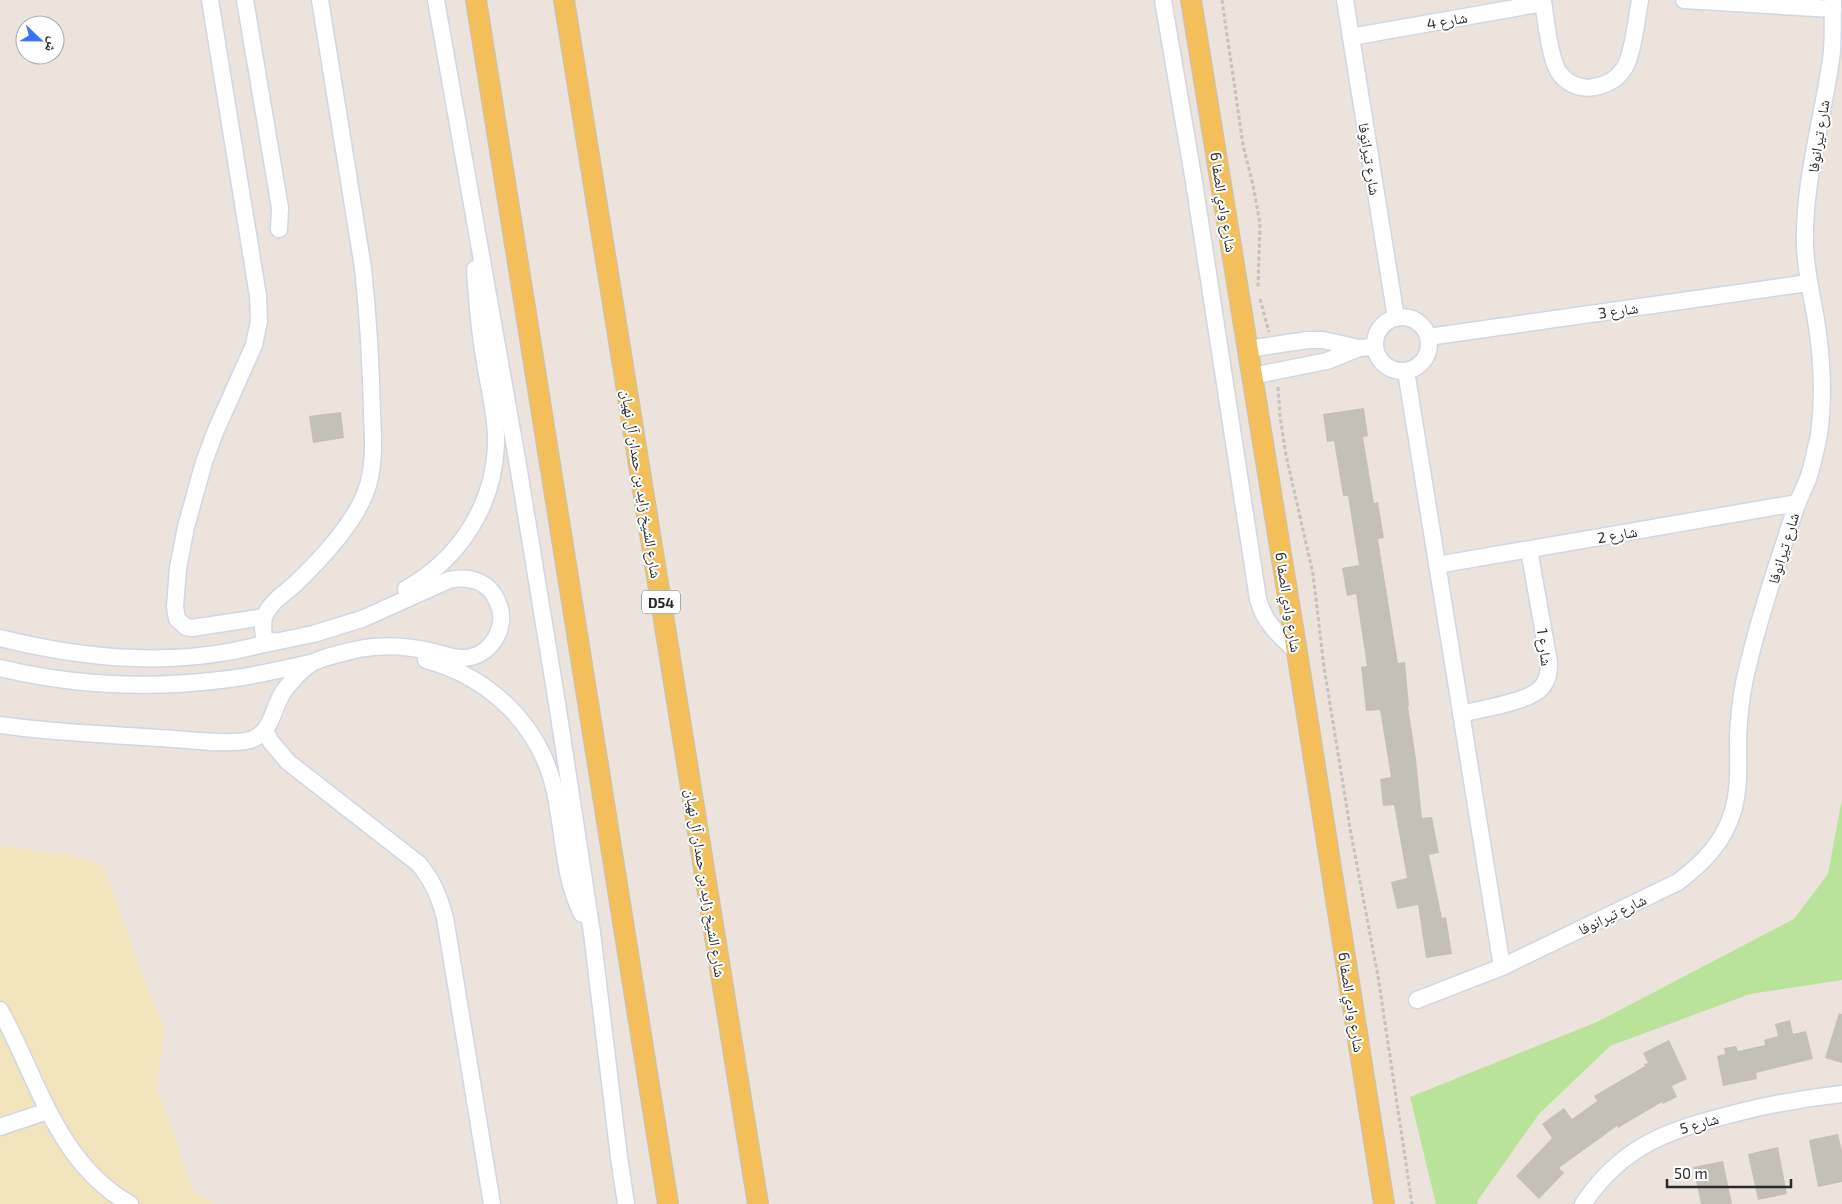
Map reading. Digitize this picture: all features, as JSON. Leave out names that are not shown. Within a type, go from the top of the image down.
[{"type":"main road","points":[[476,0],[668,1204]]},
{"type":"main road","name":"شارع الشيخ زايد بن حمدان آل نهيان","points":[[564,0],[758,1204]]},
{"type":"main road","name":"شارع وادي الصفا 6","points":[[1191,0],[1384,1204]]},
{"type":"street","points":[[210,0],[258,296],[259,321],[254,346],[216,430],[194,494],[178,568],[175,613],[181,623],[192,628],[264,617]]},
{"type":"street","points":[[245,0],[280,208],[279,228]]},
{"type":"street","points":[[265,644],[264,617],[269,607],[305,574],[354,515],[368,485],[372,460],[372,386],[367,308],[320,0]]},
{"type":"street","points":[[436,0],[557,703],[592,933],[618,1157],[626,1204]]},
{"type":"street","points":[[1163,0],[1194,182],[1258,599],[1261,610],[1272,628],[1297,652]]},
{"type":"street","name":"شارع تيرانوفا","points":[[1345,0],[1396,318]]},
{"type":"street","points":[[1543,1],[1553,60],[1558,72],[1566,80],[1578,86],[1592,88],[1605,85],[1617,77],[1626,66],[1640,0]]},
{"type":"street","points":[[1684,0],[1833,5]]},
{"type":"street","name":"شارع 4","points":[[1351,37],[1543,1]]},
{"type":"street","name":"شارع تيرانوفا","points":[[1417,1000],[1502,967],[1678,882],[1697,868],[1713,851],[1725,832],[1734,810],[1737,789],[1739,710],[1744,681],[1797,503],[1809,475],[1819,435],[1821,396],[1819,349],[1816,320],[1808,283],[1805,246],[1807,208],[1820,118],[1837,56],[1833,5]]},
{"type":"street","points":[[265,644],[388,598],[407,589],[440,566],[466,536],[476,520],[491,483],[496,443],[495,424],[477,301],[474,215]]},
{"type":"street","name":"شارع 3","points":[[1428,337],[1808,283]]},
{"type":"street","points":[[1248,349],[1323,340],[1361,349],[1378,356],[1389,368],[1406,371],[1416,367],[1424,359],[1429,349],[1428,337],[1424,328],[1416,321],[1406,317],[1396,318],[1387,322],[1380,329],[1376,338],[1361,349],[1327,361],[1252,376]]},
{"type":"street","points":[[1279,344],[1282,370]]},
{"type":"street","points":[[1406,371],[1502,967]]},
{"type":"street","name":"شارع 2","points":[[1437,565],[1797,503]]},
{"type":"street","name":"شارع 1","points":[[1460,714],[1526,698],[1541,688],[1546,680],[1549,662],[1529,550]]},
{"type":"street","points":[[0,638],[64,652],[139,659],[191,657],[265,644],[362,620],[449,580],[458,578],[476,580],[491,590],[500,606],[501,615],[498,633],[488,648],[472,657],[455,657],[424,650],[387,646],[358,649],[311,663],[281,695],[270,725],[265,731],[251,740],[200,741],[70,733],[0,725]]},
{"type":"street","points":[[0,668],[34,676],[102,683],[168,684],[221,680],[311,663],[379,656],[416,658],[438,664],[468,677],[482,684],[511,708],[534,738],[550,773],[555,791],[566,863],[572,887],[580,910],[592,933]]},
{"type":"street","points":[[265,731],[271,742],[288,762],[419,864],[431,880],[440,898],[445,918],[492,1204]]},
{"type":"street","points":[[0,1010],[64,1141],[90,1174],[106,1188],[130,1204]]},
{"type":"street","name":"شارع 5","points":[[1582,1204],[1600,1181],[1620,1162],[1643,1145],[1667,1133],[1694,1124],[1766,1106],[1842,1094]]},
{"type":"street","points":[[0,1127],[48,1111]]},
{"type":"path","points":[[1222,0],[1243,145],[1258,214],[1260,243],[1257,266],[1258,288],[1264,317],[1279,344]]},
{"type":"path","points":[[1282,370],[1280,416],[1286,456],[1313,574],[1324,666],[1351,834],[1378,976],[1412,1204]]},
{"type":"green space","points":[[1842,799],[1842,980],[1750,994],[1610,1046],[1539,1114],[1477,1204],[1436,1204],[1410,1097],[1597,1022],[1794,919],[1828,874]]},
{"type":"sand","points":[[0,846],[73,856],[104,866],[146,984],[165,1029],[157,1089],[174,1132],[192,1190],[214,1204],[0,1204]]},
{"type":"building","points":[[1364,408],[1368,436],[1363,437],[1374,503],[1378,502],[1384,538],[1378,539],[1398,663],[1405,662],[1408,706],[1422,818],[1432,817],[1439,853],[1429,855],[1442,918],[1446,917],[1452,954],[1426,958],[1418,905],[1397,909],[1391,882],[1407,878],[1394,805],[1383,806],[1380,779],[1391,777],[1380,710],[1366,711],[1361,667],[1367,666],[1356,594],[1347,596],[1342,568],[1359,565],[1348,496],[1343,496],[1334,441],[1327,442],[1323,414]]},
{"type":"building","points":[[341,412],[344,438],[313,443],[309,416]]},
{"type":"building","points":[[1839,1013],[1842,1014],[1842,1063],[1825,1058]]},
{"type":"building","points":[[1790,1020],[1793,1034],[1806,1031],[1813,1059],[1756,1073],[1757,1079],[1723,1086],[1717,1056],[1725,1054],[1724,1048],[1736,1046],[1738,1051],[1765,1045],[1764,1040],[1778,1036],[1775,1024]]},
{"type":"building","points":[[1669,1040],[1687,1079],[1672,1086],[1677,1097],[1663,1104],[1662,1102],[1618,1128],[1617,1126],[1559,1168],[1564,1173],[1539,1199],[1516,1176],[1552,1138],[1542,1124],[1564,1108],[1572,1119],[1597,1101],[1594,1096],[1645,1066],[1644,1064],[1648,1063],[1643,1053]]},
{"type":"building","points":[[1838,1134],[1842,1151],[1842,1182],[1818,1187],[1809,1140]]},
{"type":"building","points":[[1778,1147],[1787,1194],[1758,1200],[1748,1154]]},
{"type":"building","points":[[1723,1161],[1732,1204],[1701,1204],[1693,1167]]}]
